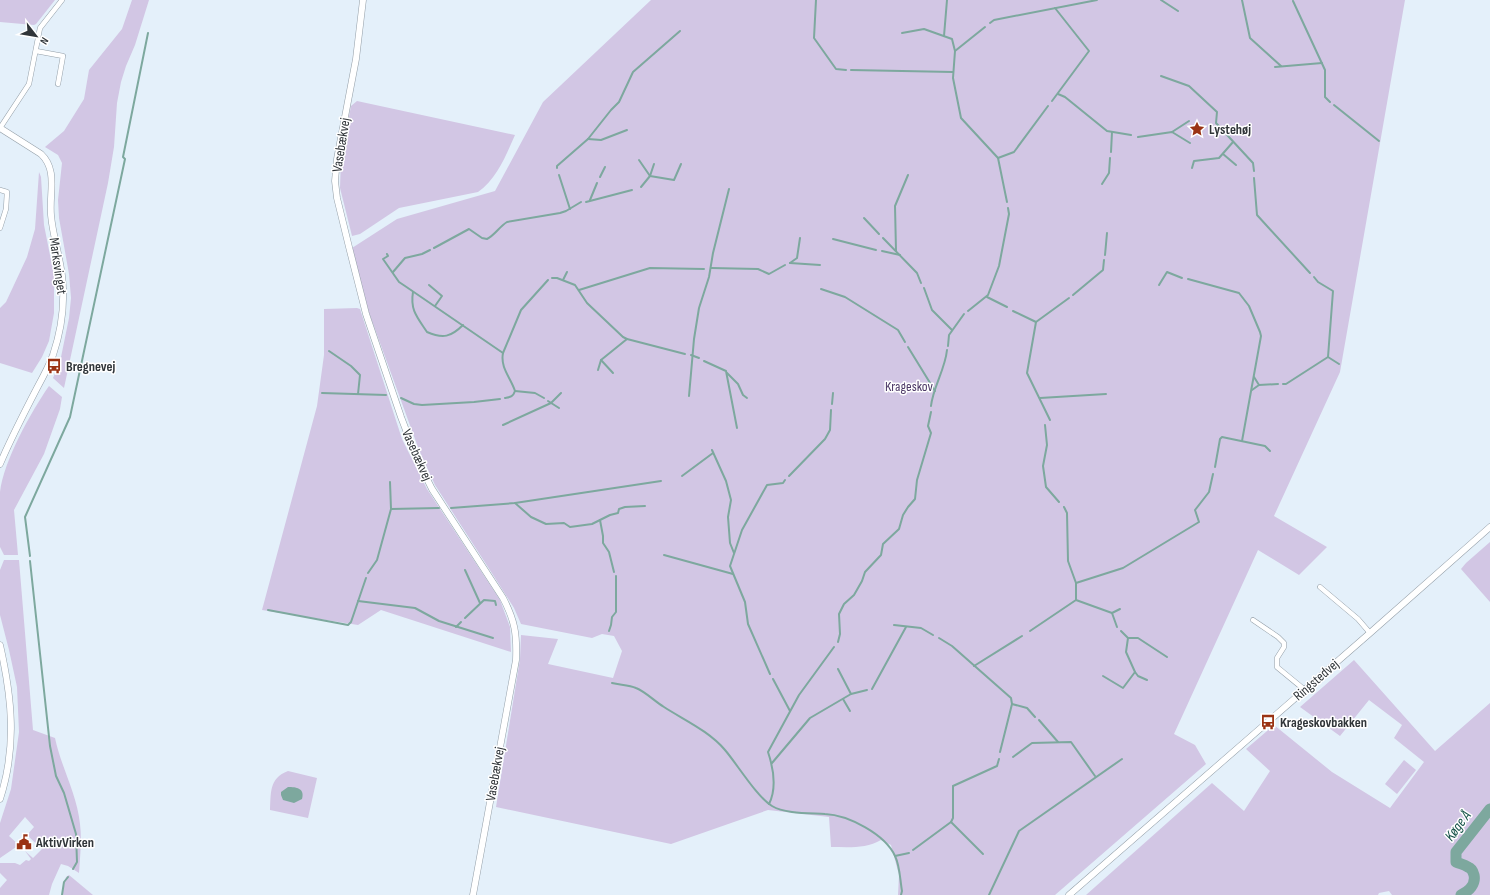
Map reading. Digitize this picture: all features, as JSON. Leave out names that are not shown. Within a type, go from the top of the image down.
[{"type":"street","points":[[0,128],[29,84],[40,28],[62,0]]},
{"type":"street","name":"Vasebækvej","points":[[363,0],[356,59],[337,159],[335,181],[349,247],[366,314],[400,417],[417,459],[432,489],[503,598],[511,614],[515,628],[516,660],[474,895]]},
{"type":"street","points":[[36,51],[64,56],[58,84]]},
{"type":"street","name":"Marksvinget","points":[[0,128],[41,154],[47,160],[52,174],[52,227],[62,273],[63,288],[62,314],[59,334],[52,356],[8,444],[0,464]]},
{"type":"street","points":[[0,190],[7,192],[6,208],[0,228]]},
{"type":"street","name":"Ringstedvej","points":[[1069,895],[1490,527]]},
{"type":"street","points":[[1320,588],[1358,619],[1370,633]]},
{"type":"street","points":[[1253,620],[1278,636],[1284,643],[1284,647],[1277,658],[1277,666],[1305,690]]},
{"type":"street","points":[[0,645],[8,678],[11,708],[11,737],[8,767],[0,799]]},
{"type":"green space","points":[[0,0],[55,0],[34,25],[0,22]]},
{"type":"green space","points":[[132,0],[149,0],[135,45],[121,82],[117,103],[114,147],[108,183],[64,388],[53,378],[60,362],[69,318],[71,298],[69,274],[59,218],[58,200],[62,163],[58,155],[45,147],[64,131],[84,99],[89,70],[122,29]]},
{"type":"green space","name":"Krageskov","points":[[651,0],[1405,0],[1340,372],[1274,516],[1327,547],[1299,575],[1258,550],[1174,734],[1195,745],[1206,764],[1055,895],[898,895],[899,875],[891,845],[881,840],[863,846],[831,847],[829,817],[768,810],[671,844],[496,807],[520,659],[521,635],[558,639],[548,664],[613,678],[622,651],[614,636],[602,634],[592,638],[521,624],[514,608],[435,485],[419,450],[368,310],[352,248],[397,219],[495,191],[543,102]]},
{"type":"green space","points":[[357,101],[515,135],[496,174],[485,187],[478,192],[399,208],[360,234],[352,236],[340,188],[341,157],[351,106]]},
{"type":"green space","points":[[39,172],[41,177],[44,225],[54,275],[54,313],[49,341],[42,357],[32,373],[0,363],[0,308],[6,302],[27,257],[35,229]]},
{"type":"green space","points":[[324,309],[360,309],[402,439],[427,489],[500,600],[510,627],[511,652],[381,610],[358,625],[262,610],[317,406],[324,355]]},
{"type":"green space","points":[[49,386],[62,397],[60,409],[44,454],[14,510],[18,555],[4,555],[0,547],[0,492],[3,479],[19,437],[34,409]]},
{"type":"green space","points":[[1490,542],[1490,602],[1461,569]]},
{"type":"green space","points":[[4,560],[19,560],[33,730],[55,738],[76,802],[80,824],[81,842],[79,873],[68,866],[61,864],[49,895],[0,895],[0,888],[7,880],[0,873],[0,863],[15,863],[20,865],[26,860],[29,861],[31,859],[25,851],[33,858],[42,849],[27,835],[34,827],[25,817],[9,836],[19,845],[0,858],[0,823],[11,789],[19,732],[17,687],[0,615],[0,570]]},
{"type":"green space","points":[[1354,660],[1435,751],[1490,703],[1490,895],[1392,895],[1389,891],[1379,893],[1378,895],[1086,895],[1212,783],[1244,811],[1270,771],[1246,749],[1274,725],[1332,772],[1390,808],[1424,762],[1394,738],[1402,725],[1369,700],[1340,736],[1300,707]]},
{"type":"green space","points":[[1404,760],[1416,770],[1397,794],[1385,784]]},
{"type":"green space","points":[[288,771],[317,778],[308,818],[270,810],[271,792],[274,782],[282,774]]},
{"type":"green space","points":[[69,875],[93,895],[62,895],[66,877]]},
{"type":"shaded area","points":[[288,787],[301,790],[303,795],[302,799],[294,803],[283,800],[281,792]]},
{"type":"waterway","points":[[816,0],[814,38],[836,69],[846,70]]},
{"type":"waterway","points":[[944,36],[947,0]]},
{"type":"waterway","points":[[990,23],[994,20],[1097,0]]},
{"type":"waterway","points":[[1161,0],[1178,11]]},
{"type":"waterway","points":[[1242,0],[1250,38],[1281,66]]},
{"type":"waterway","points":[[1293,1],[1325,70],[1325,97],[1330,102]]},
{"type":"waterway","points":[[1052,101],[1089,51],[1055,8]]},
{"type":"waterway","points":[[955,51],[985,27]]},
{"type":"waterway","points":[[902,33],[924,29],[952,39],[955,51],[953,78],[961,118],[998,158],[1007,202]]},
{"type":"waterway","points":[[557,168],[557,166],[588,139],[619,102],[633,72],[680,31]]},
{"type":"waterway","points":[[30,556],[25,517],[70,417],[125,159],[123,157],[148,33]]},
{"type":"waterway","points":[[1275,67],[1322,63]]},
{"type":"waterway","points":[[851,70],[953,72]]},
{"type":"waterway","points":[[1161,76],[1189,86],[1217,112],[1216,123],[1253,163],[1254,171]]},
{"type":"waterway","points":[[1058,94],[1065,97],[1107,131],[1131,135]]},
{"type":"waterway","points":[[1334,105],[1379,141]]},
{"type":"waterway","points":[[998,158],[1014,152],[1048,106]]},
{"type":"waterway","points":[[1172,132],[1189,121]]},
{"type":"waterway","points":[[588,139],[601,140],[627,130]]},
{"type":"waterway","points":[[1111,152],[1112,132]]},
{"type":"waterway","points":[[1138,137],[1172,132],[1190,143]]},
{"type":"waterway","points":[[1192,168],[1194,161],[1219,158],[1233,142]]},
{"type":"waterway","points":[[1223,154],[1236,165]]},
{"type":"waterway","points":[[1102,184],[1109,173],[1110,158]]},
{"type":"waterway","points":[[639,160],[650,176],[674,180],[681,164]]},
{"type":"waterway","points":[[641,187],[650,176],[654,164]]},
{"type":"waterway","points":[[600,177],[605,167]]},
{"type":"waterway","points":[[559,175],[570,209]]},
{"type":"waterway","points":[[896,251],[895,206],[908,175]]},
{"type":"waterway","points":[[1254,178],[1257,215],[1310,273]]},
{"type":"waterway","points":[[590,200],[597,183]]},
{"type":"waterway","points":[[689,396],[694,339],[699,308],[709,277],[713,253],[729,189]]},
{"type":"waterway","points":[[586,202],[632,190]]},
{"type":"waterway","points":[[434,248],[469,229],[482,238],[487,239],[507,222],[560,213],[581,202]]},
{"type":"waterway","points":[[968,311],[988,295],[999,266],[1009,214],[1008,208]]},
{"type":"waterway","points":[[864,218],[879,234]]},
{"type":"waterway","points":[[1105,255],[1107,233]]},
{"type":"waterway","points":[[790,263],[797,258],[800,238]]},
{"type":"waterway","points":[[883,238],[917,273],[921,283]]},
{"type":"waterway","points":[[833,239],[876,250]]},
{"type":"waterway","points":[[393,272],[405,258],[422,254],[430,250]]},
{"type":"waterway","points":[[882,251],[900,255]]},
{"type":"waterway","points":[[387,254],[388,256],[383,259],[399,282],[503,353]]},
{"type":"waterway","points":[[1073,295],[1103,270],[1104,260]]},
{"type":"waterway","points":[[790,263],[820,265]]},
{"type":"waterway","points":[[711,268],[758,269],[769,274],[785,265]]},
{"type":"waterway","points":[[579,290],[650,268],[704,269]]},
{"type":"waterway","points":[[563,280],[567,272]]},
{"type":"waterway","points":[[1159,285],[1167,272],[1182,278]]},
{"type":"waterway","points":[[1314,277],[1318,282],[1333,291],[1328,357]]},
{"type":"waterway","points":[[552,278],[557,278],[575,285],[587,303],[623,337],[685,354]]},
{"type":"waterway","points":[[1188,279],[1239,293],[1249,306],[1260,332],[1261,336],[1242,441]]},
{"type":"waterway","points":[[505,398],[512,396],[515,391],[504,368],[502,358],[503,353],[521,310],[548,280]]},
{"type":"waterway","points":[[429,285],[442,296],[435,306]]},
{"type":"waterway","points":[[924,288],[932,310],[952,330]]},
{"type":"waterway","points":[[821,289],[845,297],[898,330],[905,342]]},
{"type":"waterway","points":[[413,292],[413,309],[427,332],[438,336],[446,336],[455,332],[463,325]]},
{"type":"waterway","points":[[987,297],[1007,307]]},
{"type":"waterway","points":[[1050,420],[1027,373],[1036,322],[1069,298]]},
{"type":"waterway","points":[[1013,311],[1036,322]]},
{"type":"waterway","points":[[948,346],[949,335],[964,314]]},
{"type":"waterway","points":[[598,370],[601,360],[627,339]]},
{"type":"waterway","points":[[908,347],[935,391]]},
{"type":"waterway","points":[[931,406],[934,392],[944,365],[947,350]]},
{"type":"waterway","points":[[329,351],[351,366],[360,375],[358,394]]},
{"type":"waterway","points":[[691,355],[699,358]]},
{"type":"waterway","points":[[1283,384],[1286,384],[1328,357],[1339,364]]},
{"type":"waterway","points":[[601,360],[613,373]]},
{"type":"waterway","points":[[704,361],[726,371],[737,428]]},
{"type":"waterway","points":[[727,373],[738,384],[743,395],[747,398]]},
{"type":"waterway","points":[[1252,390],[1259,385],[1254,377]]},
{"type":"waterway","points":[[1259,385],[1278,384]]},
{"type":"waterway","points":[[515,391],[535,393],[544,398]]},
{"type":"waterway","points":[[322,393],[386,395]]},
{"type":"waterway","points":[[503,425],[551,403],[561,393]]},
{"type":"waterway","points":[[832,404],[833,393]]},
{"type":"waterway","points":[[1040,398],[1106,394]]},
{"type":"waterway","points":[[401,398],[414,404],[422,405],[500,399]]},
{"type":"waterway","points":[[548,401],[559,408]]},
{"type":"waterway","points":[[789,476],[825,439],[830,430],[831,410]]},
{"type":"waterway","points":[[838,642],[840,634],[839,614],[844,604],[854,595],[865,572],[881,555],[883,544],[899,529],[903,515],[915,499],[917,480],[931,433],[928,426],[931,412]]},
{"type":"waterway","points":[[1045,425],[1047,445],[1043,466],[1046,487],[1059,502]]},
{"type":"waterway","points":[[1215,467],[1220,439],[1222,437],[1265,446],[1270,451]]},
{"type":"waterway","points":[[712,450],[726,481],[731,500],[728,517],[730,543],[734,553]]},
{"type":"waterway","points":[[682,476],[713,453]]},
{"type":"waterway","points":[[1076,583],[1123,568],[1199,522],[1195,510],[1209,492],[1213,474]]},
{"type":"waterway","points":[[770,674],[748,624],[745,602],[730,566],[742,530],[767,485],[783,483],[785,480]]},
{"type":"waterway","points":[[451,508],[515,503],[661,481]]},
{"type":"waterway","points":[[368,573],[377,560],[391,509],[390,482]]},
{"type":"waterway","points":[[515,503],[531,517],[546,524],[564,523],[570,527],[592,524],[610,515],[618,513],[619,509],[625,507],[645,506]]},
{"type":"waterway","points":[[1064,507],[1067,513],[1068,561],[1076,583],[1076,600]]},
{"type":"waterway","points":[[391,509],[439,508]]},
{"type":"waterway","points":[[600,520],[603,543],[609,552],[614,572]]},
{"type":"waterway","points":[[664,555],[733,574]]},
{"type":"waterway","points":[[30,561],[50,746],[56,776],[64,793],[76,834],[77,862],[73,869]]},
{"type":"waterway","points":[[465,570],[480,603]]},
{"type":"waterway","points":[[609,631],[612,617],[616,612],[616,576]]},
{"type":"waterway","points":[[268,610],[348,625],[351,622],[366,578]]},
{"type":"waterway","points":[[465,618],[484,600],[495,601],[496,605]]},
{"type":"waterway","points":[[1076,600],[1112,613],[1117,627]]},
{"type":"waterway","points":[[1030,631],[1076,600]]},
{"type":"waterway","points":[[358,601],[415,608],[439,621],[493,638]]},
{"type":"waterway","points":[[1112,613],[1120,609]]},
{"type":"waterway","points":[[456,627],[461,622]]},
{"type":"waterway","points":[[894,625],[921,628],[933,635]]},
{"type":"waterway","points":[[872,689],[906,627]]},
{"type":"waterway","points":[[1121,631],[1128,638],[1126,652],[1135,672],[1138,676],[1147,680]]},
{"type":"waterway","points":[[974,666],[1022,636]]},
{"type":"waterway","points":[[939,638],[952,646],[1011,698],[1012,704],[1000,752]]},
{"type":"waterway","points":[[1128,638],[1138,638],[1167,657]]},
{"type":"waterway","points":[[769,804],[774,784],[773,771],[768,752],[799,695],[834,647]]},
{"type":"waterway","points":[[838,669],[851,694]]},
{"type":"waterway","points":[[1103,676],[1123,688],[1135,672]]},
{"type":"waterway","points":[[773,679],[790,711]]},
{"type":"waterway","points":[[612,683],[630,686],[640,690],[660,705],[712,737],[725,750],[747,780],[766,802],[777,809],[791,812],[834,815],[855,822],[875,833],[890,848],[895,856],[900,873],[901,895]]},
{"type":"waterway","points":[[772,763],[810,718],[851,694],[867,690]]},
{"type":"waterway","points":[[843,699],[850,711]]},
{"type":"waterway","points":[[1012,704],[1027,708],[1035,717]]},
{"type":"waterway","points":[[1039,720],[1058,742]]},
{"type":"waterway","points":[[1013,757],[1032,743],[1071,742],[1095,776]]},
{"type":"waterway","points":[[913,850],[951,822],[953,818],[953,786],[997,766],[999,759]]},
{"type":"waterway","points":[[989,895],[1019,831],[1122,759]]},
{"type":"waterway","name":"Køge Å","points":[[1461,895],[1473,884],[1474,875],[1470,868],[1456,862],[1456,852],[1490,809]]},
{"type":"waterway","points":[[951,822],[983,854]]},
{"type":"waterway","points":[[895,856],[909,853]]},
{"type":"waterway","points":[[62,895],[64,882],[68,877]]},
{"type":"place","name":"Lystehøj","points":[[1197,129]]},
{"type":"place","name":"Bregnevej","points":[[54,366]]},
{"type":"place","name":"Krageskovbakken","points":[[1268,722]]},
{"type":"place","name":"AktivVirken","points":[[24,842]]}]
